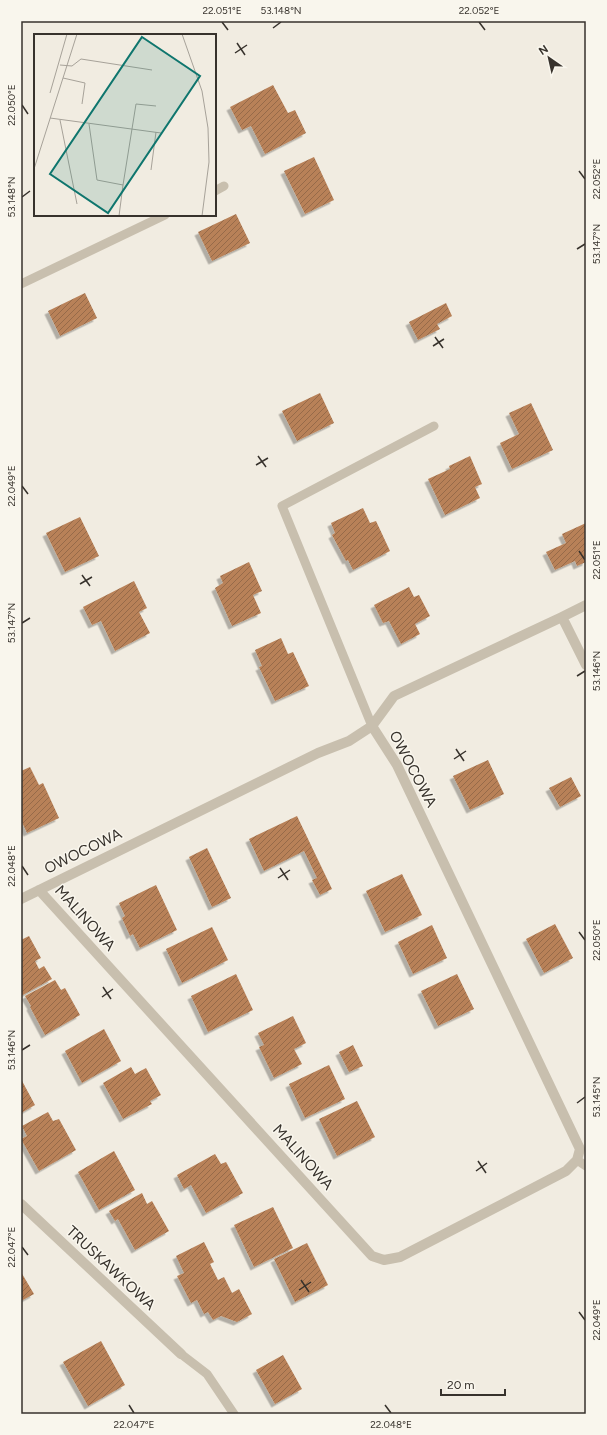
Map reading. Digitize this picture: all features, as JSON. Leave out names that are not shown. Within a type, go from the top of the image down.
[{"type":"street","points":[[372,726],[394,696],[562,618],[586,605]]},
{"type":"street","points":[[562,618],[586,665]]},
{"type":"street","name":"OWOCOWA","points":[[21,899],[318,753],[349,741],[372,726],[397,765],[575,1136],[580,1149],[577,1160]]},
{"type":"street","name":"MALINOWA","points":[[39,890],[372,1256],[384,1260],[400,1257],[566,1171],[577,1160]]},
{"type":"street","name":"TRUSKAWKOWA","points":[[21,1204],[181,1354]]},
{"type":"lane","points":[[216,190],[224,186]]},
{"type":"lane","points":[[21,284],[163,216]]},
{"type":"lane","points":[[372,726],[282,506],[434,426]]},
{"type":"lane","points":[[577,1160],[586,1166]]},
{"type":"lane","points":[[181,1354],[207,1374],[234,1414]]},
{"type":"building","points":[[273,85],[288,113],[295,110],[306,133],[265,154],[251,126],[242,130],[230,107]]},
{"type":"building","points":[[314,157],[334,200],[305,214],[284,171]]},
{"type":"building","points":[[236,214],[250,243],[212,261],[198,232]]},
{"type":"building","points":[[85,293],[97,318],[60,336],[48,311]]},
{"type":"building","points":[[446,303],[452,316],[437,324],[440,329],[418,340],[409,322]]},
{"type":"building","points":[[320,393],[334,423],[297,441],[282,411]]},
{"type":"building","points":[[531,403],[553,450],[512,469],[500,443],[519,434],[509,413]]},
{"type":"building","points":[[470,456],[482,484],[475,487],[480,498],[445,515],[428,479],[450,469],[449,466]]},
{"type":"building","points":[[363,508],[370,523],[376,521],[390,551],[353,570],[348,560],[346,561],[332,535],[335,533],[331,523]]},
{"type":"building","points":[[80,517],[99,556],[65,572],[46,533]]},
{"type":"building","points":[[586,523],[586,562],[577,566],[575,561],[555,570],[546,552],[566,543],[562,534]]},
{"type":"building","points":[[249,562],[262,591],[253,595],[261,613],[232,626],[215,588],[223,583],[220,576]]},
{"type":"building","points":[[134,581],[147,608],[139,612],[150,633],[115,651],[101,621],[92,625],[83,607]]},
{"type":"building","points":[[409,587],[414,597],[419,595],[430,616],[415,624],[420,634],[401,644],[389,621],[383,623],[374,605]]},
{"type":"building","points":[[281,638],[288,654],[293,652],[309,686],[275,701],[259,667],[262,666],[255,650]]},
{"type":"building","points":[[488,760],[504,794],[470,810],[453,776]]},
{"type":"building","points":[[30,767],[39,785],[43,783],[59,818],[27,833],[21,820],[21,771]]},
{"type":"building","points":[[571,777],[581,796],[560,807],[549,788]]},
{"type":"building","points":[[297,816],[332,889],[320,895],[312,880],[317,878],[304,851],[264,871],[249,839]]},
{"type":"building","points":[[207,848],[231,898],[212,907],[189,857]]},
{"type":"building","points":[[402,874],[422,915],[385,932],[366,891]]},
{"type":"building","points":[[156,885],[177,930],[140,948],[133,934],[130,936],[122,918],[125,916],[119,903]]},
{"type":"building","points":[[555,924],[573,958],[544,973],[526,939]]},
{"type":"building","points":[[432,925],[447,958],[413,974],[398,942]]},
{"type":"building","points":[[212,927],[228,960],[182,983],[166,949]]},
{"type":"building","points":[[29,936],[41,958],[35,961],[39,969],[44,966],[52,979],[21,996],[21,940]]},
{"type":"building","points":[[236,974],[253,1010],[208,1032],[191,996]]},
{"type":"building","points":[[457,974],[474,1009],[438,1026],[421,991]]},
{"type":"building","points":[[55,980],[61,990],[65,988],[80,1015],[45,1035],[25,996]]},
{"type":"building","points":[[293,1016],[306,1043],[294,1049],[302,1064],[274,1078],[259,1047],[264,1045],[258,1033]]},
{"type":"building","points":[[104,1029],[121,1061],[82,1083],[65,1051]]},
{"type":"building","points":[[353,1045],[363,1066],[349,1072],[339,1052]]},
{"type":"building","points":[[329,1065],[345,1099],[305,1118],[289,1084]]},
{"type":"building","points":[[131,1067],[135,1074],[146,1068],[161,1095],[150,1101],[152,1104],[123,1119],[103,1083]]},
{"type":"building","points":[[21,1079],[35,1105],[21,1113]]},
{"type":"building","points":[[357,1101],[375,1137],[337,1156],[319,1119]]},
{"type":"building","points":[[48,1112],[53,1121],[59,1119],[76,1150],[39,1171],[21,1139],[27,1136],[22,1126]]},
{"type":"building","points":[[114,1151],[135,1190],[99,1210],[78,1172]]},
{"type":"building","points":[[215,1154],[221,1164],[226,1162],[243,1193],[206,1213],[191,1185],[184,1189],[177,1175]]},
{"type":"building","points":[[142,1193],[147,1204],[152,1201],[169,1231],[135,1250],[118,1219],[115,1221],[109,1211]]},
{"type":"building","points":[[273,1207],[293,1248],[254,1267],[234,1225]]},
{"type":"building","points":[[204,1242],[214,1262],[210,1264],[218,1280],[224,1277],[232,1293],[239,1289],[252,1314],[237,1322],[221,1316],[213,1320],[208,1312],[204,1314],[197,1300],[191,1303],[177,1276],[184,1273],[176,1256]]},
{"type":"building","points":[[307,1243],[328,1285],[295,1302],[274,1259]]},
{"type":"building","points":[[21,1272],[34,1294],[21,1301]]},
{"type":"building","points":[[101,1341],[125,1385],[88,1406],[63,1362]]},
{"type":"building","points":[[283,1355],[302,1389],[275,1404],[256,1370]]}]
